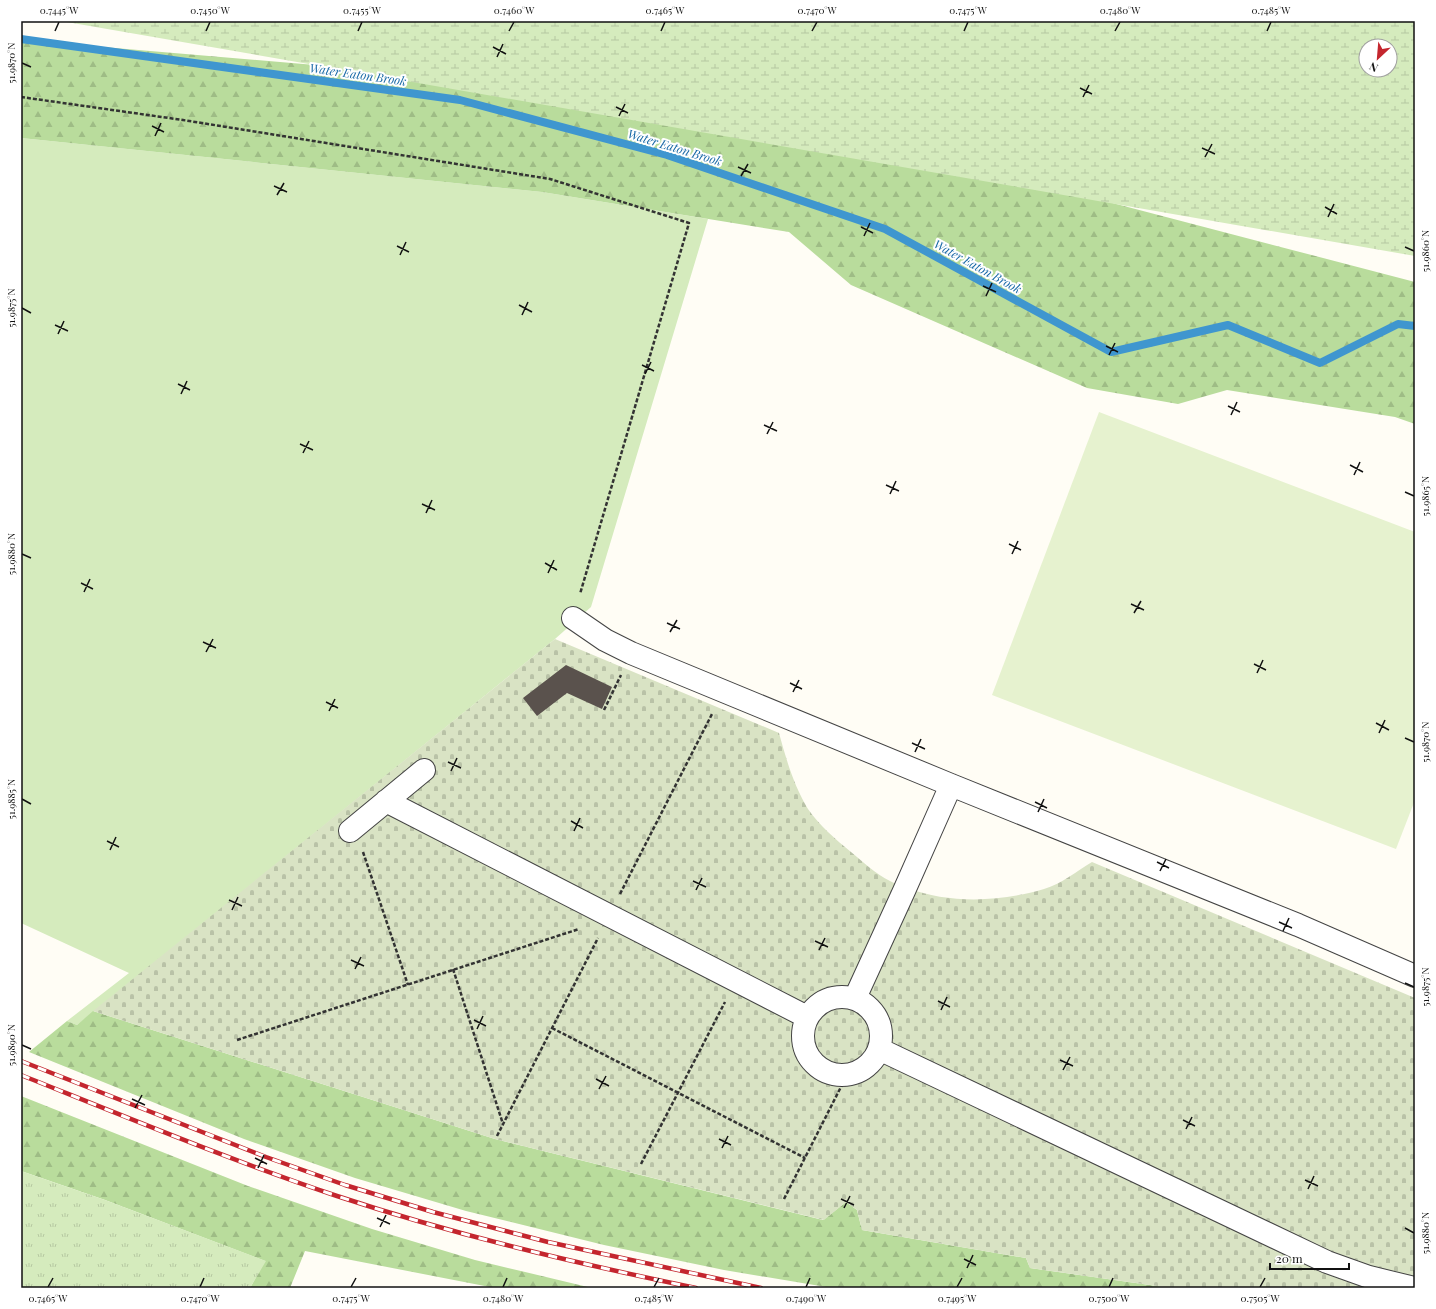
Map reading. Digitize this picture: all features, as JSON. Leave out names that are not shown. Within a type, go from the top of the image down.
[{"type":"street","points":[[573,618],[605,640],[631,654],[1298,925],[1415,976]]},
{"type":"street","points":[[352,829],[424,770]]},
{"type":"street","points":[[855,998],[951,785]]},
{"type":"street","points":[[386,801],[807,1017]]},
{"type":"street","points":[[844,996],[855,998],[866,1005],[874,1014],[880,1025],[881,1037],[879,1049],[874,1059],[858,1072],[847,1075],[835,1074],[823,1070],[813,1063],[806,1053],[802,1040],[803,1028],[807,1017],[814,1008],[833,997],[844,996]]},
{"type":"street","points":[[879,1049],[1327,1262],[1369,1277],[1414,1288]]},
{"type":"path","points":[[21,97],[183,120],[550,179],[689,223],[573,618]]},
{"type":"path","points":[[604,710],[631,654]]},
{"type":"path","points":[[352,829],[408,985]]},
{"type":"path","points":[[237,1040],[585,926]]},
{"type":"path","points":[[453,970],[503,1124]]},
{"type":"path","points":[[641,1164],[736,980]]},
{"type":"path","points":[[552,1028],[805,1158]]},
{"type":"path","points":[[784,1200],[847,1075]]},
{"type":"green space","points":[[61,21],[1415,21],[1415,256]]},
{"type":"green space","points":[[21,40],[714,99],[1415,282],[1415,424],[1395,417],[1227,390],[1178,404],[1087,388],[851,285],[789,232],[542,192],[21,138]]},
{"type":"green space","points":[[21,138],[542,192],[708,219],[591,607],[555,639],[77,1025],[67,1021],[129,973],[21,923]]},
{"type":"green space","points":[[1099,412],[1415,532],[1415,800],[1396,849],[992,695]]},
{"type":"green space","points":[[555,639],[779,733],[795,782],[812,815],[822,826],[865,864],[896,884],[940,897],[958,899],[993,899],[1010,897],[1050,887],[1063,881],[1092,862],[1415,998],[1415,1270],[1412,1279],[1412,1288],[1171,1288],[1030,1268],[1026,1258],[862,1230],[857,1210],[846,1202],[824,1220],[495,1139],[93,1011]]},
{"type":"green space","points":[[93,1011],[495,1139],[823,1220],[846,1202],[857,1210],[862,1230],[1026,1258],[1030,1268],[1171,1288],[832,1288],[724,1270],[604,1245],[466,1211],[355,1178],[244,1139],[29,1052],[67,1021],[77,1025]]},
{"type":"green space","points":[[21,1096],[248,1186],[372,1229],[475,1260],[592,1288],[495,1288],[305,1251],[290,1288],[250,1288],[265,1261],[105,1200],[21,1171]]},
{"type":"green space","points":[[21,1171],[105,1200],[266,1261],[250,1288],[21,1288]]},
{"type":"building","points":[[566,665],[612,687],[602,709],[567,693],[537,716],[523,698]]},
{"type":"waterway","name":"Water Eaton Brook","points":[[21,39],[460,100],[667,155],[885,229],[1111,352],[1228,325],[1320,363],[1398,324],[1415,326]]},
{"type":"railway","points":[[21,1061],[266,1157],[345,1185],[433,1212],[548,1242],[761,1288]]},
{"type":"railway","points":[[21,1075],[257,1168],[381,1210],[515,1247],[605,1269],[696,1288]]}]
